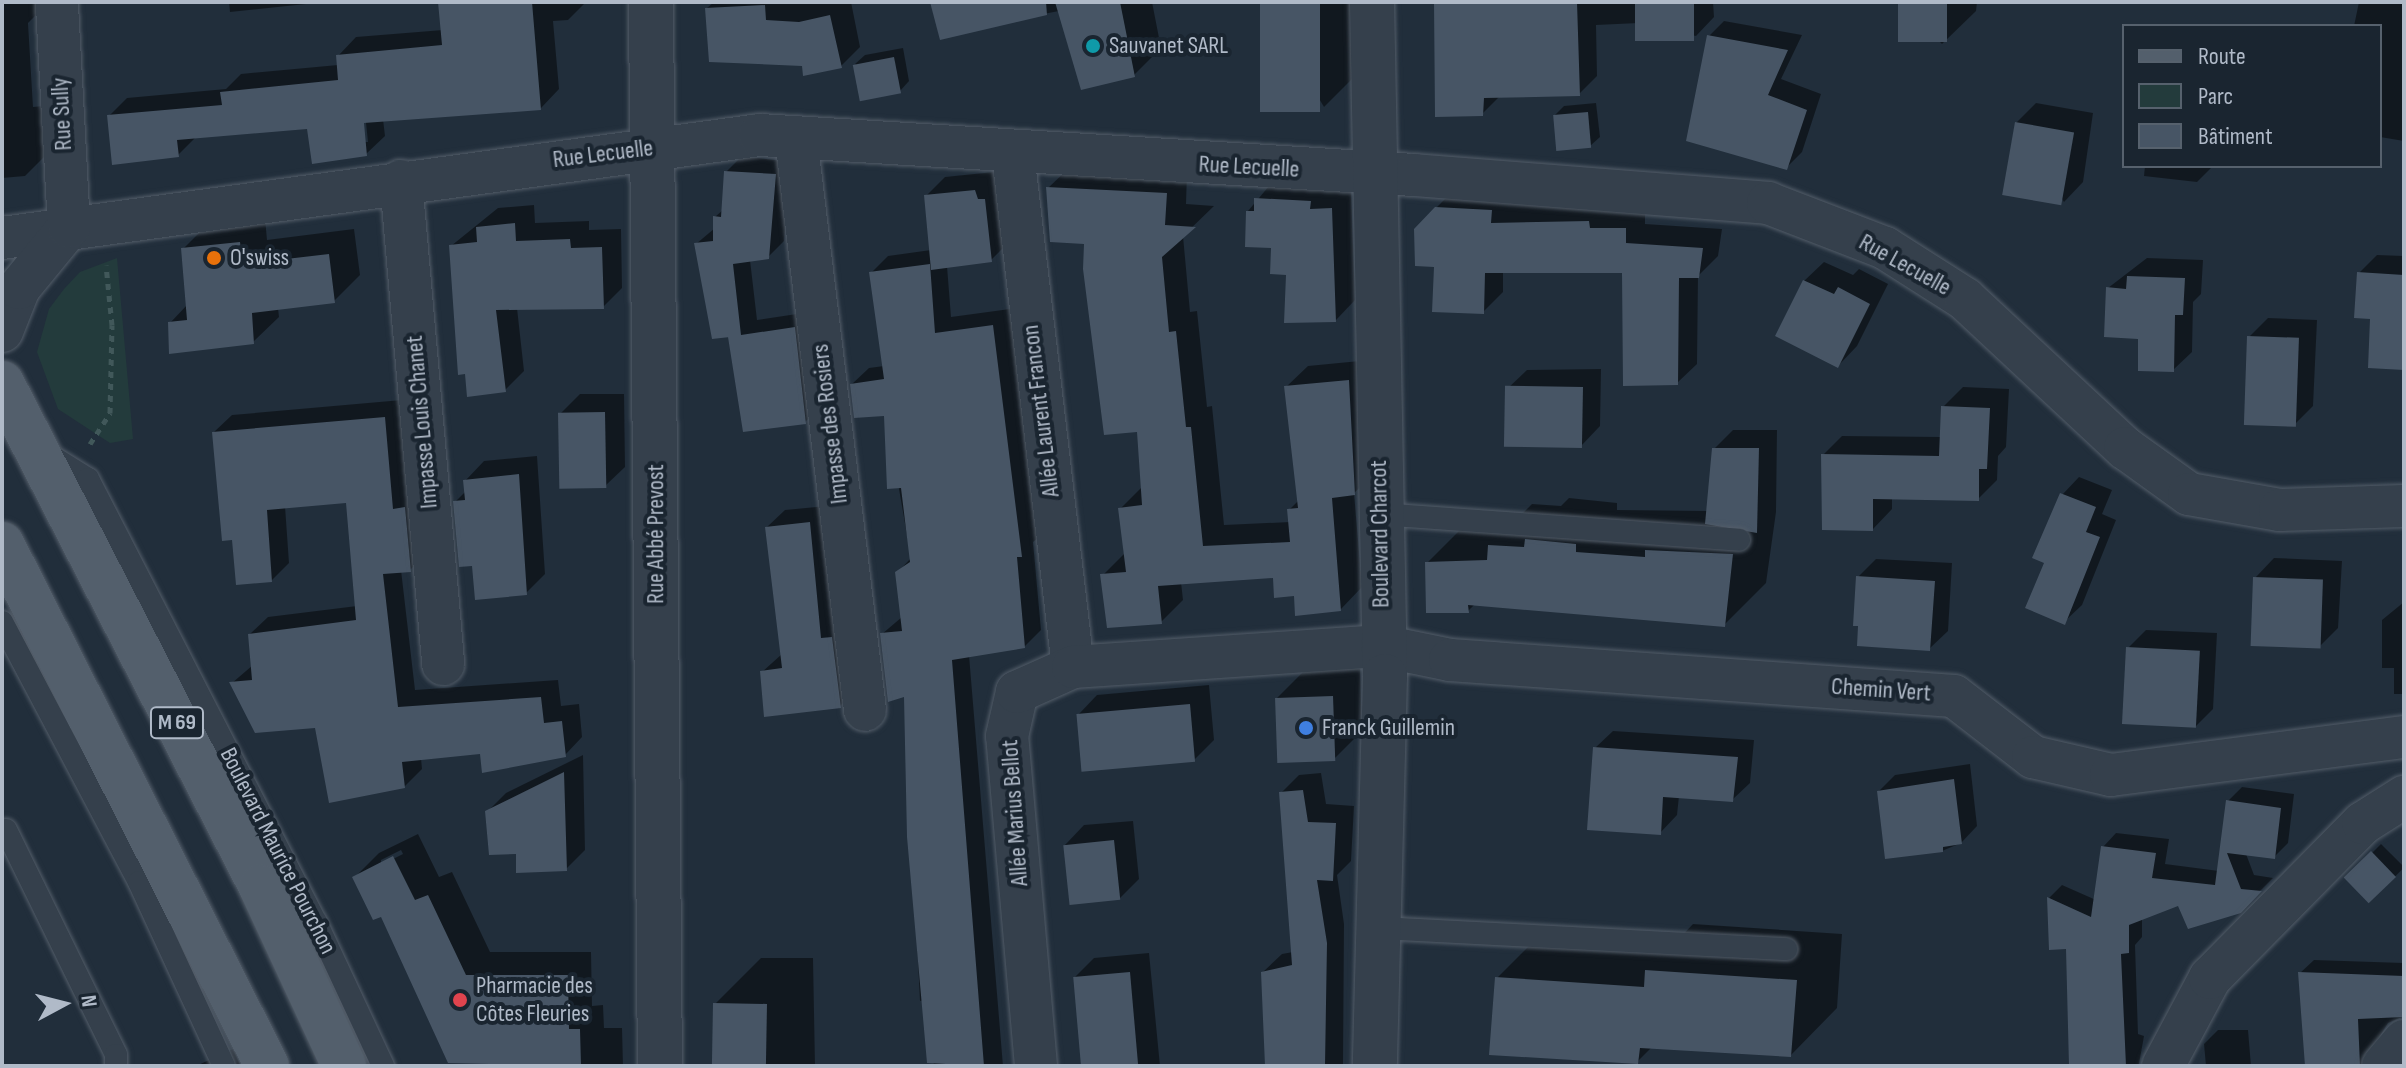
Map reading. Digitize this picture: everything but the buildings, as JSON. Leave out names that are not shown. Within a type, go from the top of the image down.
[{"type":"main road","name":"Boulevard Maurice Pourchon","points":[[4,387],[261,887],[344,1066]]},
{"type":"main road","points":[[2,544],[267,1066]]},
{"type":"street","name":"Rue Sully","points":[[57,2],[85,224]]},
{"type":"street","name":"Rue Abbé Prevost","points":[[651,2],[660,1066]]},
{"type":"street","name":"Boulevard Charcot","points":[[1372,2],[1382,646],[1381,928],[1375,1066]]},
{"type":"street","name":"Rue Lecuelle","points":[[2,238],[401,181],[760,135],[1013,154],[1374,173],[1768,203],[1885,248],[1965,299],[2125,448],[2189,494],[2280,510],[2404,506]]},
{"type":"street","name":"Impasse des Rosiers","points":[[796,138],[865,710]]},
{"type":"street","name":"Allée Laurent Francon","points":[[1013,154],[1073,667]]},
{"type":"street","name":"Impasse Louis Chanet","points":[[401,181],[443,664]]},
{"type":"street","name":"Boulevard Maurice Pourchon","points":[[4,387],[2,332],[19,288],[85,224]]},
{"type":"street","name":"Allée Marius Bellot","points":[[1036,1066],[1007,736],[1017,692],[1073,667],[1382,646]]},
{"type":"street","name":"Chemin Vert","points":[[1382,646],[1450,660],[1954,696],[2033,757],[2111,775],[2404,737]]},
{"type":"street","points":[[2163,1066],[2210,978],[2363,823],[2404,797]]},
{"type":"street","points":[[2383,1066],[2404,1041]]},
{"type":"lane","name":"Boulevard Maurice Pourchon","points":[[36,447],[88,479],[316,922],[383,1066]]},
{"type":"lane","points":[[1380,514],[1739,540]]},
{"type":"lane","points":[[2,622],[139,882],[224,1066]]},
{"type":"lane","points":[[6,830],[116,1055],[116,1066]]},
{"type":"lane","points":[[1381,928],[1786,949]]},
{"type":"path","points":[[85,224],[112,325],[110,413],[87,450]]},
{"type":"green space","points":[[117,258],[133,439],[110,443],[58,409],[37,352],[49,309],[64,289],[80,272]]},
{"type":"place","name":"Sauvanet SARL","points":[[1093,46]]},
{"type":"place","name":"O'swiss","points":[[214,258]]},
{"type":"place","name":"Franck Guillemin","points":[[1306,728]]},
{"type":"place","name":"Pharmacie des Côtes Fleuries","points":[[460,1000]]}]
